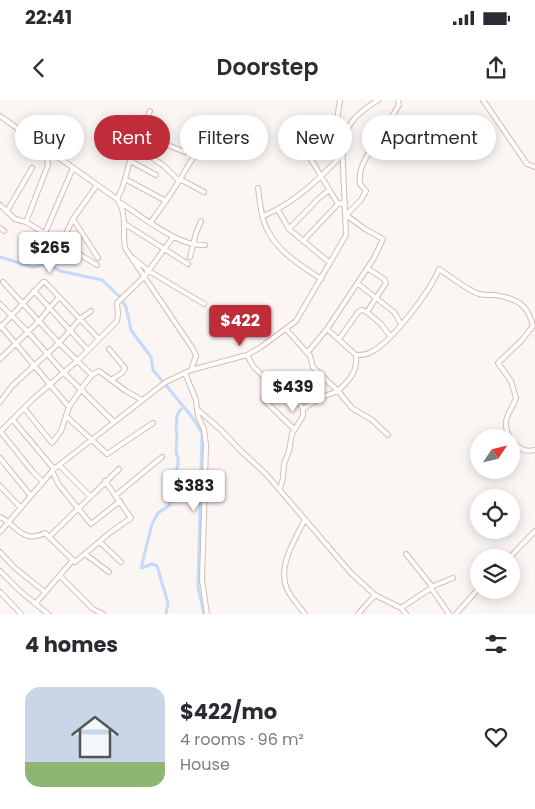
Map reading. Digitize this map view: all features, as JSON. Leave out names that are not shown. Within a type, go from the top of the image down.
[{"type":"street","points":[[338,115],[340,100]]},
{"type":"street","points":[[352,121],[355,116],[378,100]]},
{"type":"street","points":[[346,215],[361,200],[366,191],[359,180],[362,168],[367,155],[382,135],[398,105],[398,100]]},
{"type":"street","points":[[483,100],[526,164],[535,167]]},
{"type":"street","points":[[148,115],[150,111]]},
{"type":"street","points":[[0,116],[15,126]]},
{"type":"street","points":[[26,222],[48,165],[47,160]]},
{"type":"street","points":[[62,160],[173,236],[192,244],[205,245]]},
{"type":"street","points":[[155,160],[180,180],[204,192]]},
{"type":"street","points":[[151,222],[192,160]]},
{"type":"street","points":[[311,160],[338,204]]},
{"type":"street","points":[[263,216],[278,210],[294,199],[337,160]]},
{"type":"street","points":[[0,532],[53,470],[166,382],[191,370],[247,354],[261,347],[296,321],[346,235],[343,160]]},
{"type":"street","points":[[156,175],[130,161],[118,200],[124,212],[123,236],[125,248],[193,349],[196,356],[191,370]]},
{"type":"street","points":[[7,211],[32,168]]},
{"type":"street","points":[[45,233],[73,168]]},
{"type":"street","points":[[125,179],[166,201]]},
{"type":"street","points":[[61,244],[73,219],[97,185]]},
{"type":"street","points":[[258,188],[267,230],[274,242],[285,253],[321,279]]},
{"type":"street","points":[[289,229],[329,190]]},
{"type":"street","points":[[303,241],[338,204],[345,203]]},
{"type":"street","points":[[0,205],[15,218],[26,222],[97,265]]},
{"type":"street","points":[[278,210],[289,229],[330,263]]},
{"type":"street","points":[[307,353],[327,328],[374,258],[383,239],[346,215]]},
{"type":"street","points":[[73,219],[98,258]]},
{"type":"street","points":[[190,257],[192,244],[201,221]]},
{"type":"street","points":[[125,224],[188,264]]},
{"type":"street","points":[[43,482],[32,472],[0,431],[117,321],[117,303],[144,277],[173,236]]},
{"type":"street","points":[[130,256],[149,271],[204,304]]},
{"type":"street","points":[[367,268],[384,279],[386,283],[367,312]]},
{"type":"street","points":[[327,328],[356,355],[362,356],[372,352],[401,324],[422,298],[440,269],[478,294],[502,296],[515,300],[523,305],[530,316],[533,326],[522,340],[498,363],[511,381],[516,398],[506,417],[505,429]]},
{"type":"street","points":[[3,282],[76,361],[92,375]]},
{"type":"street","points":[[69,407],[16,343],[0,327],[45,282],[98,338]]},
{"type":"street","points":[[357,283],[394,312],[401,324]]},
{"type":"street","points":[[34,291],[87,349]]},
{"type":"street","points":[[1,355],[39,321],[59,297]]},
{"type":"street","points":[[0,304],[114,422]]},
{"type":"street","points":[[0,402],[12,386],[59,343],[80,320],[92,311]]},
{"type":"street","points":[[339,339],[359,311],[367,312],[381,324],[390,336]]},
{"type":"street","points":[[286,329],[310,356],[312,367],[338,391],[352,408],[372,420],[388,435]]},
{"type":"street","points":[[110,349],[124,368],[122,373],[111,380]]},
{"type":"street","points":[[247,354],[253,366],[276,388],[303,409],[303,416],[294,429],[284,464],[280,489]]},
{"type":"street","points":[[303,409],[322,397],[338,391],[355,372],[357,366],[356,355]]},
{"type":"street","points":[[24,408],[52,443],[61,431],[69,407],[92,375],[99,371],[142,400]]},
{"type":"street","points":[[185,373],[196,400],[198,416],[204,429],[206,445],[202,580],[207,614]]},
{"type":"street","points":[[276,388],[263,400],[294,429]]},
{"type":"street","points":[[198,409],[222,430],[280,489],[351,573],[375,595],[401,608],[406,614]]},
{"type":"street","points":[[66,416],[107,454],[153,423]]},
{"type":"street","points":[[13,420],[53,470],[59,485],[91,524],[120,501]]},
{"type":"street","points":[[520,448],[525,451],[535,450]]},
{"type":"street","points":[[116,495],[162,457]]},
{"type":"street","points":[[0,458],[31,496]]},
{"type":"street","points":[[59,465],[90,496]]},
{"type":"street","points":[[49,537],[119,469]]},
{"type":"street","points":[[0,517],[9,522],[24,536],[37,537],[45,533],[75,562],[112,531],[131,518],[105,481]]},
{"type":"street","points":[[0,486],[20,508]]},
{"type":"street","points":[[305,519],[285,562],[284,578],[291,597],[305,614]]},
{"type":"street","points":[[518,549],[535,532]]},
{"type":"street","points":[[100,542],[121,562]]},
{"type":"street","points":[[0,552],[15,568],[45,592]]},
{"type":"street","points":[[85,554],[109,572]]},
{"type":"street","points":[[406,554],[449,614]]},
{"type":"street","points":[[36,603],[73,560]]},
{"type":"street","points":[[0,571],[48,614]]},
{"type":"street","points":[[60,576],[93,608],[103,614]]},
{"type":"street","points":[[401,608],[431,588],[453,578]]},
{"type":"street","points":[[0,592],[21,614]]},
{"type":"street","points":[[358,614],[375,595]]},
{"type":"street","points":[[456,614],[470,598]]},
{"type":"street","points":[[89,614],[93,608]]},
{"type":"waterway","points":[[0,257],[33,267],[49,264],[60,271],[102,280],[120,297],[126,307],[131,330],[151,357],[153,370],[163,382]]},
{"type":"waterway","points":[[165,384],[192,417],[202,433],[198,587],[204,614]]},
{"type":"waterway","points":[[166,614],[168,603],[157,566],[152,564],[141,568],[152,524],[158,513],[170,505],[169,493],[178,465],[176,428],[177,415],[181,409]]}]
